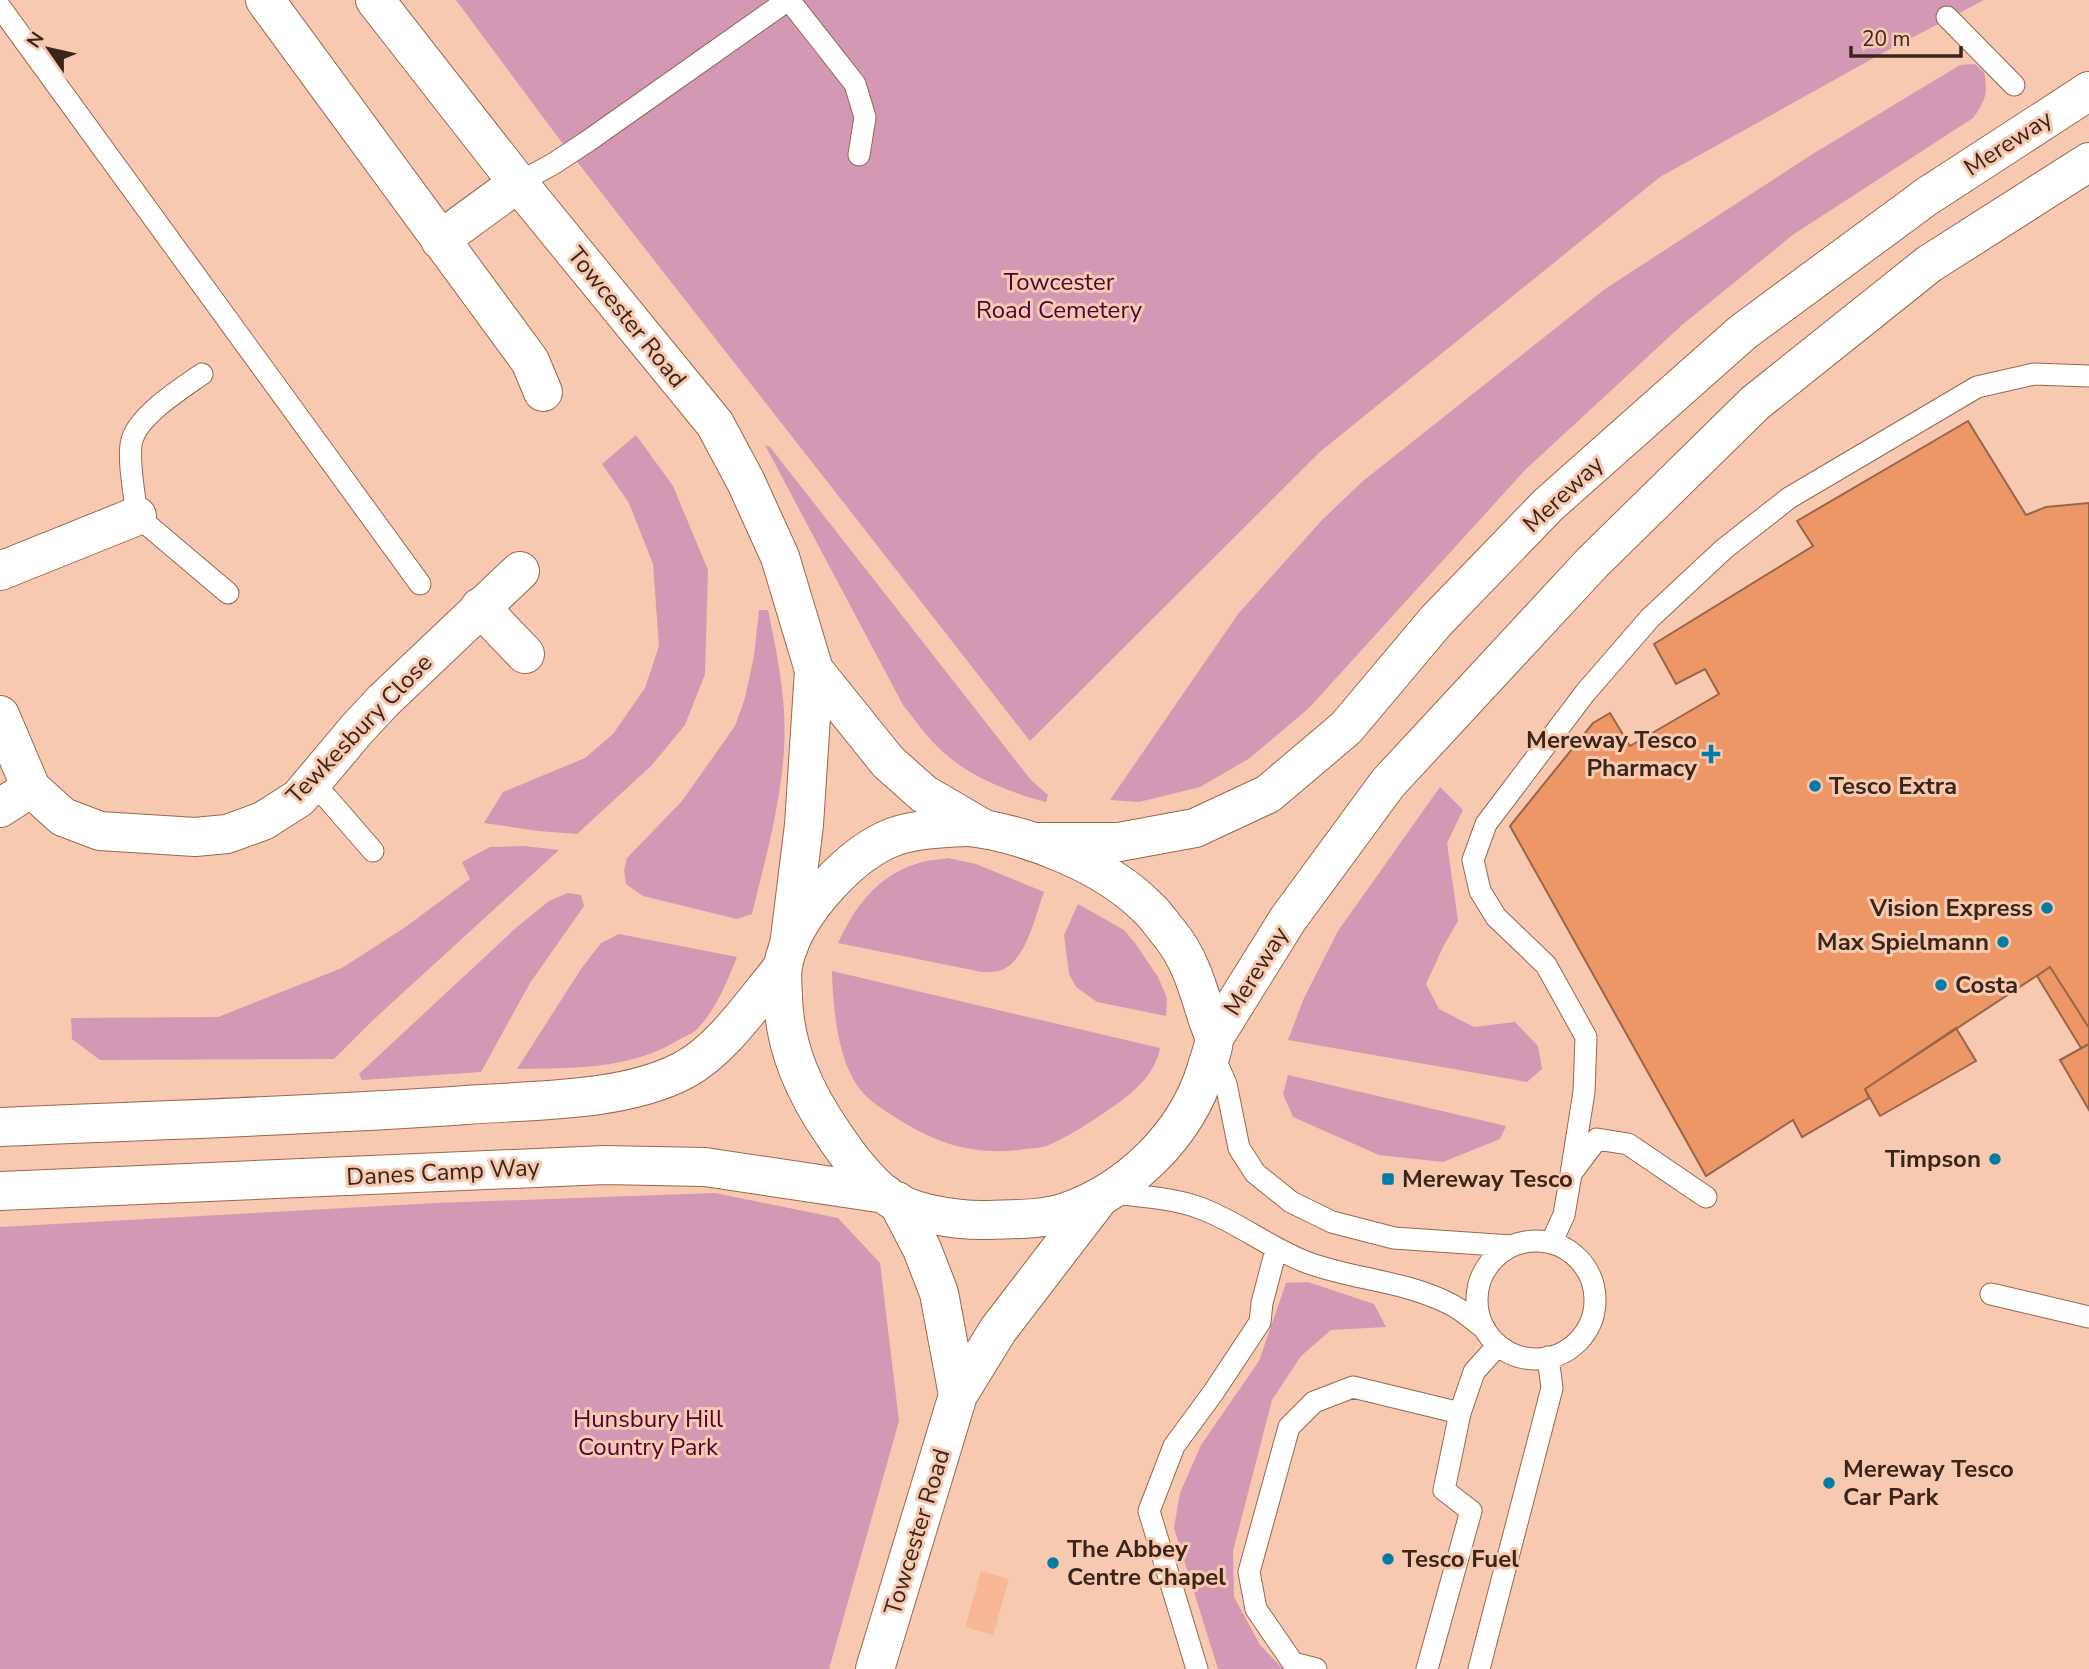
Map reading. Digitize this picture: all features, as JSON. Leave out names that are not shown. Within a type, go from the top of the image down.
[{"type":"main road","points":[[265,0],[530,361],[543,392]]},
{"type":"main road","name":"Towcester Road","points":[[375,0],[518,183],[715,424],[746,482],[780,557],[814,670],[804,825],[786,956],[784,1010],[797,1073],[815,1108],[844,1151],[891,1198],[922,1249],[939,1293],[958,1395]]},
{"type":"main road","name":"Mereway","points":[[1034,842],[1119,842],[1195,828],[1268,794],[1346,727],[1436,621],[1548,505],[1743,332],[1926,197],[2089,91]]},
{"type":"main road","name":"Mereway","points":[[1103,1195],[1143,1165],[1166,1143],[1184,1118],[1201,1086],[1212,1044],[1288,919],[1388,783],[1592,563],[1755,403],[1929,264],[2089,162]]},
{"type":"main road","points":[[440,240],[518,183]]},
{"type":"main road","points":[[0,571],[137,516]]},
{"type":"main road","name":"Tewkesbury Close","points":[[0,715],[15,798],[100,831],[195,837],[227,834],[263,821],[299,798],[357,729],[520,571]]},
{"type":"main road","points":[[480,607],[525,654]]},
{"type":"main road","name":"Towcester Road","points":[[814,670],[888,762],[924,794],[984,829]]},
{"type":"main road","points":[[0,1127],[370,1112],[599,1094],[652,1083],[686,1069],[721,1041],[786,956],[816,898],[837,874],[887,839],[934,828],[984,829],[1034,842],[1077,859],[1147,907],[1178,944],[1190,965],[1212,1044]]},
{"type":"main road","name":"Danes Camp Way","points":[[0,1191],[605,1165],[705,1167],[891,1198]]},
{"type":"main road","points":[[891,1198],[939,1217],[984,1220],[1023,1219],[1063,1213],[1103,1195]]},
{"type":"main road","name":"Towcester Road","points":[[876,1669],[958,1395],[998,1330],[1103,1195]]},
{"type":"lane","points":[[518,183],[580,147],[788,0],[855,84],[865,117],[859,155]]},
{"type":"lane","points":[[0,7],[420,584]]},
{"type":"lane","points":[[1947,17],[2014,85]]},
{"type":"lane","points":[[1552,1243],[1564,1214],[1571,1174],[1584,1092],[1586,1037],[1546,965],[1496,917],[1480,891],[1473,860],[1486,824],[1585,693],[1650,618],[1724,549],[1789,498],[1977,387],[2034,373],[2089,376]]},
{"type":"lane","points":[[202,374],[137,428],[131,442],[137,516],[228,593]]},
{"type":"lane","points":[[311,784],[327,798],[373,851]]},
{"type":"lane","points":[[1103,1195],[1154,1197],[1200,1208],[1276,1250],[1310,1263],[1408,1287],[1453,1305],[1513,1354],[1531,1359],[1548,1357],[1567,1350],[1581,1337],[1591,1320],[1594,1301],[1592,1282],[1583,1265],[1570,1251],[1552,1243],[1538,1241],[1511,1246],[1394,1238],[1332,1222],[1292,1202],[1255,1173],[1239,1148],[1226,1084],[1212,1044]]},
{"type":"lane","points":[[1571,1174],[1597,1139],[1628,1144],[1706,1197]]},
{"type":"lane","points":[[1491,1337],[1478,1315],[1480,1282],[1492,1261],[1511,1246]]},
{"type":"lane","points":[[1197,1669],[1149,1511],[1174,1446],[1260,1322],[1276,1250]]},
{"type":"lane","points":[[1991,1294],[2089,1317]]},
{"type":"lane","points":[[1427,1669],[1471,1511],[1444,1490],[1460,1413],[1491,1337]]},
{"type":"lane","points":[[1479,1669],[1550,1398],[1552,1388],[1548,1357]]},
{"type":"lane","points":[[1316,1669],[1293,1663],[1256,1609],[1249,1572],[1289,1426],[1314,1402],[1353,1387],[1460,1413]]},
{"type":"shaded area","points":[[981,1571],[1009,1579],[993,1635],[965,1627]]},
{"type":"green space","name":"Towcester Road Cemetery","points":[[456,0],[1984,0],[1660,177],[1321,451],[1030,741],[557,136]]},
{"type":"green space","points":[[1975,64],[1984,72],[1986,91],[1973,118],[1794,234],[1682,325],[1525,470],[1309,708],[1250,758],[1200,787],[1139,802],[1110,800],[1238,614],[1322,520],[1363,481],[1605,289],[1811,155],[1960,65]]},
{"type":"green space","points":[[636,435],[673,486],[708,570],[705,674],[685,725],[652,765],[577,834],[484,823],[503,792],[585,758],[613,734],[645,688],[659,646],[653,564],[629,503],[602,464]]},
{"type":"green space","points":[[765,445],[770,447],[1031,780],[1048,795],[1046,802],[999,786],[969,771],[943,752],[920,727],[903,705]]},
{"type":"green space","points":[[759,610],[768,610],[780,674],[784,712],[783,763],[776,814],[752,914],[737,919],[643,896],[626,884],[624,870],[627,858],[682,801],[735,726],[745,698],[754,656]]},
{"type":"green space","points":[[1440,787],[1463,810],[1447,843],[1458,921],[1426,984],[1439,1009],[1474,1027],[1515,1022],[1538,1046],[1542,1069],[1527,1082],[1288,1040],[1304,998],[1338,931]]},
{"type":"green space","points":[[524,846],[559,850],[334,1059],[100,1060],[72,1039],[71,1018],[218,1017],[342,968],[407,926],[470,879],[462,862],[490,847]]},
{"type":"green space","points":[[948,858],[976,864],[1044,892],[1023,949],[1008,966],[999,971],[982,972],[838,943],[859,906],[878,885],[902,869]]},
{"type":"green space","points":[[568,893],[581,895],[584,906],[530,983],[481,1072],[362,1080],[359,1074],[517,927],[549,901]]},
{"type":"green space","points":[[1078,904],[1124,930],[1135,943],[1158,977],[1167,998],[1166,1016],[1097,1002],[1076,987],[1069,974],[1064,935]]},
{"type":"green space","points":[[619,934],[737,957],[721,994],[705,1020],[692,1033],[641,1057],[601,1065],[517,1069],[581,969],[601,943]]},
{"type":"green space","points":[[832,971],[1160,1048],[1153,1067],[1135,1090],[1097,1118],[1061,1139],[1044,1147],[1008,1151],[961,1147],[917,1130],[878,1106],[861,1091],[850,1073],[841,1045],[835,1015]]},
{"type":"green space","points":[[1288,1075],[1506,1126],[1500,1139],[1443,1162],[1379,1155],[1293,1117],[1283,1094]]},
{"type":"green space","name":"Hunsbury Hill Country Park","points":[[715,1193],[838,1218],[880,1263],[899,1421],[829,1669],[0,1669],[0,1227],[436,1203]]},
{"type":"green space","points":[[1308,1282],[1374,1304],[1386,1327],[1331,1330],[1301,1356],[1272,1400],[1233,1551],[1234,1597],[1260,1645],[1283,1669],[1218,1669],[1174,1528],[1180,1493],[1201,1445],[1259,1361],[1286,1283]]},
{"type":"building","name":"Tesco Extra","points":[[1968,421],[2026,515],[2046,507],[2089,503],[2089,1028],[2050,967],[1865,1089],[1869,1098],[1802,1137],[1793,1120],[1706,1176],[1510,826],[1593,723],[1610,713],[1630,746],[1719,694],[1705,669],[1676,684],[1654,644],[1813,546],[1797,521]]},
{"type":"building","points":[[2050,967],[2089,1028],[2089,1044],[2081,1048],[2037,976]]},
{"type":"building","points":[[1956,1028],[1976,1061],[1880,1116],[1865,1089]]},
{"type":"building","points":[[2089,1044],[2089,1110],[2060,1060]]},
{"type":"place","name":"Mereway Tesco Pharmacy","points":[[1711,754]]},
{"type":"place","name":"Tesco Extra","points":[[1815,786]]},
{"type":"place","name":"Vision Express","points":[[2047,908]]},
{"type":"place","name":"Max Spielmann","points":[[2003,942]]},
{"type":"place","name":"Costa","points":[[1941,985]]},
{"type":"place","name":"Timpson","points":[[1995,1159]]},
{"type":"place","name":"Mereway Tesco","points":[[1388,1179]]},
{"type":"place","name":"Mereway Tesco Car Park","points":[[1829,1483]]},
{"type":"place","name":"Tesco Fuel","points":[[1388,1559]]},
{"type":"place","name":"The Abbey Centre Chapel","points":[[1053,1563]]}]
